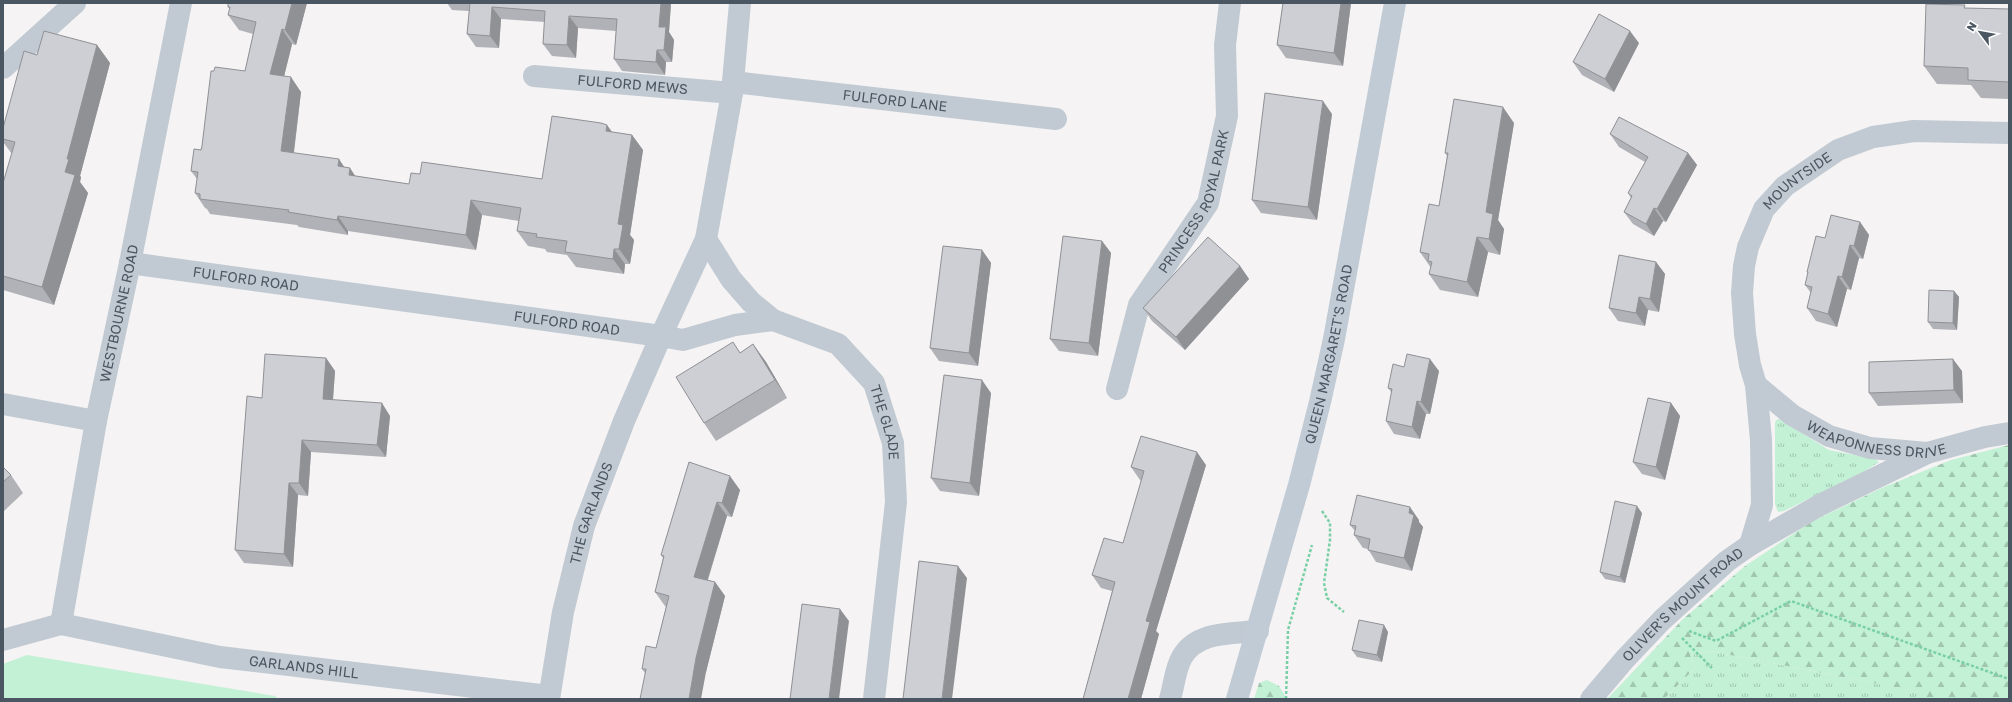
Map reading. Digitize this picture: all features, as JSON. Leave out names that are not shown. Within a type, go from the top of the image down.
[{"type":"main road","name":"QUEEN MARGARET'S ROAD","points":[[1237,699],[1258,631],[1299,485],[1320,402],[1334,339],[1395,3]]},
{"type":"street","points":[[3,68],[75,3]]},
{"type":"street","name":"WESTBOURNE ROAD","points":[[61,624],[96,421],[130,263],[181,3]]},
{"type":"street","points":[[661,336],[706,239],[733,88],[740,3]]},
{"type":"street","name":"PRINCESS ROYAL PARK","points":[[1117,389],[1139,305],[1208,203],[1227,116],[1225,45],[1230,3]]},
{"type":"street","name":"FULFORD MEWS","points":[[534,76],[733,88]]},
{"type":"street","name":"FULFORD LANE","points":[[733,88],[1056,119]]},
{"type":"street","name":"MOUNTSIDE","points":[[1756,385],[1750,365],[1745,334],[1742,293],[1744,266],[1748,246],[1764,209],[1785,186],[1838,150],[1873,137],[1914,131],[2009,133]]},
{"type":"street","points":[[706,239],[731,279],[751,302],[773,320]]},
{"type":"street","name":"FULFORD ROAD","points":[[130,263],[661,336]]},
{"type":"street","name":"THE GLADE","points":[[661,336],[683,340],[735,325],[773,320],[838,344],[874,383],[893,443],[896,502],[874,699]]},
{"type":"street","name":"THE GARLANDS","points":[[549,697],[563,612],[584,526],[624,421],[661,336]]},
{"type":"street","name":"WEAPONNESS DRIVE","points":[[1756,385],[1792,415],[1829,436],[1870,448],[1927,453],[1985,437],[2009,433]]},
{"type":"street","name":"OLIVER'S MOUNT ROAD","points":[[1591,699],[1625,659],[1662,620],[1728,561],[1750,544],[1762,505],[1761,440],[1756,385]]},
{"type":"street","points":[[3,404],[96,421]]},
{"type":"street","points":[[1750,544],[1820,505],[1927,453]]},
{"type":"street","points":[[3,640],[61,624]]},
{"type":"street","name":"GARLANDS HILL","points":[[61,624],[220,657],[549,697]]},
{"type":"street","points":[[1170,699],[1181,658],[1190,646],[1203,637],[1258,631]]},
{"type":"path","points":[[1299,485],[1322,511],[1330,523],[1330,540],[1324,583],[1327,598],[1344,612]]},
{"type":"path","points":[[1320,518],[1322,511]]},
{"type":"path","points":[[1286,699],[1288,630],[1314,538]]},
{"type":"path","points":[[1662,620],[1716,641],[1791,601],[2009,679]]},
{"type":"path","points":[[1662,620],[1712,668]]},
{"type":"green space","points":[[1779,419],[1829,450],[1875,459],[1879,462],[1865,471],[1784,511],[1778,512],[1775,504],[1775,423],[1776,420]]},
{"type":"green space","points":[[2009,445],[2009,699],[1918,699],[1919,692],[1710,651],[1690,655],[1695,668],[1664,699],[1607,699],[1683,619],[1745,566],[1811,522],[1884,487],[1951,460]]},
{"type":"green space","points":[[1710,651],[1920,692],[1918,699],[1664,699],[1695,668],[1690,655]]},
{"type":"green space","points":[[27,655],[275,696],[278,699],[3,699],[3,664]]},
{"type":"green space","points":[[1267,680],[1279,686],[1287,699],[1254,699],[1259,683]]},
{"type":"building","points":[[228,3],[292,3],[285,30],[282,29],[270,74],[291,77],[281,151],[339,159],[338,166],[350,168],[349,175],[409,184],[411,173],[420,174],[422,162],[542,179],[552,116],[601,123],[607,125],[606,131],[632,135],[618,224],[623,225],[619,249],[614,249],[613,259],[565,252],[567,241],[536,237],[537,234],[517,231],[521,208],[471,200],[466,235],[338,216],[337,220],[288,212],[289,210],[200,199],[200,194],[195,193],[198,172],[191,171],[194,149],[201,150],[202,146],[211,71],[214,71],[215,67],[245,71],[256,22],[228,15],[230,7],[228,7]]},
{"type":"building","points":[[470,3],[661,3],[659,27],[666,27],[664,50],[657,50],[656,62],[614,59],[617,19],[569,16],[567,45],[543,44],[545,11],[492,7],[490,36],[467,34]]},
{"type":"building","points":[[1283,3],[1341,3],[1334,53],[1277,45]]},
{"type":"building","points":[[1926,4],[1965,5],[1964,8],[2009,9],[2009,82],[1968,80],[1968,68],[1924,66]]},
{"type":"building","points":[[1599,14],[1630,31],[1605,79],[1573,62]]},
{"type":"building","points":[[44,31],[97,45],[67,159],[69,159],[65,172],[75,175],[42,287],[3,276],[3,183],[15,142],[3,139],[3,128],[24,51],[37,55]]},
{"type":"building","points":[[1265,93],[1323,101],[1308,207],[1252,200]]},
{"type":"building","points":[[1454,99],[1503,107],[1486,212],[1493,214],[1489,239],[1477,237],[1467,282],[1429,274],[1432,262],[1428,261],[1429,254],[1420,252],[1429,204],[1439,206],[1448,153],[1445,153]]},
{"type":"building","points":[[1619,117],[1688,153],[1657,209],[1654,208],[1646,224],[1624,212],[1632,196],[1628,193],[1648,157],[1610,134]]},
{"type":"building","points":[[1831,215],[1860,222],[1854,246],[1850,245],[1842,277],[1838,276],[1828,314],[1807,308],[1812,287],[1805,285],[1816,236],[1825,238]]},
{"type":"building","points":[[1063,236],[1102,241],[1089,343],[1050,339]]},
{"type":"building","points":[[1208,237],[1240,266],[1176,337],[1143,308]]},
{"type":"building","points":[[943,246],[982,250],[969,353],[930,348]]},
{"type":"building","points":[[1619,255],[1656,262],[1650,299],[1639,297],[1636,313],[1609,308]]},
{"type":"building","points":[[1929,290],[1954,291],[1953,323],[1928,322]]},
{"type":"building","points":[[733,342],[740,353],[753,344],[775,380],[704,423],[676,377]]},
{"type":"building","points":[[265,354],[326,358],[323,399],[382,403],[377,445],[302,440],[299,483],[289,483],[284,554],[235,550],[247,396],[262,398]]},
{"type":"building","points":[[1407,354],[1430,359],[1421,402],[1417,401],[1412,427],[1386,421],[1392,389],[1388,388],[1393,364],[1404,367]]},
{"type":"building","points":[[1953,359],[1954,390],[1869,393],[1869,362]]},
{"type":"building","points":[[944,375],[982,380],[970,483],[931,478]]},
{"type":"building","points":[[1648,398],[1671,403],[1656,467],[1633,462]]},
{"type":"building","points":[[1141,436],[1197,452],[1146,621],[1150,622],[1128,699],[1083,699],[1115,582],[1092,575],[1104,538],[1123,543],[1144,471],[1131,467]]},
{"type":"building","points":[[689,462],[730,476],[722,503],[717,502],[694,577],[715,582],[696,658],[689,699],[640,699],[646,669],[642,669],[646,646],[656,648],[669,596],[655,592],[664,556],[661,555]]},
{"type":"building","points":[[3,467],[11,475],[3,482]]},
{"type":"building","points":[[1357,495],[1410,507],[1409,513],[1414,515],[1404,558],[1368,550],[1370,539],[1354,535],[1356,526],[1350,525]]},
{"type":"building","points":[[1615,501],[1637,506],[1620,577],[1600,572]]},
{"type":"building","points":[[919,561],[958,566],[942,699],[903,699]]},
{"type":"building","points":[[802,604],[840,609],[829,699],[790,699]]},
{"type":"building","points":[[1359,620],[1384,625],[1377,655],[1352,650]]}]
